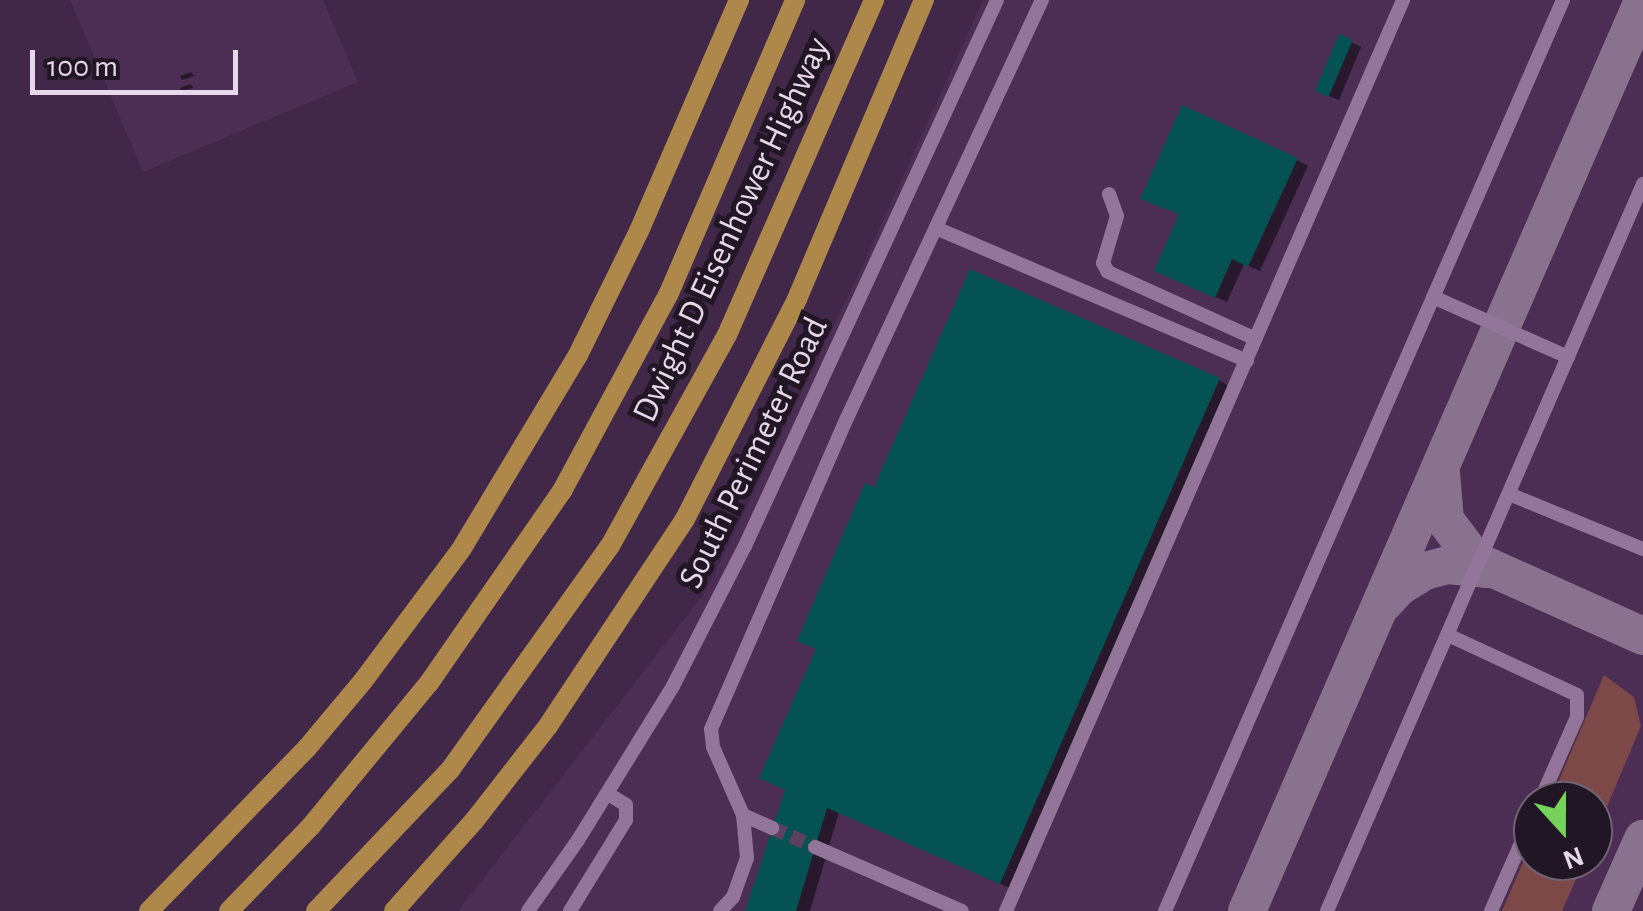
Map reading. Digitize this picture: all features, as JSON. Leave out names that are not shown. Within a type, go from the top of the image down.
[{"type":"highway","points":[[149,911],[274,784],[364,682],[483,516],[563,383],[608,296],[739,0]]},
{"type":"highway","name":"Dwight D Eisenhower Highway","points":[[228,911],[310,826],[429,684],[492,599],[562,491],[669,293],[795,0]]},
{"type":"highway","name":"Dwight D Eisenhower Highway","points":[[316,911],[450,770],[610,546],[727,335],[874,0]]},
{"type":"highway","points":[[394,911],[474,821],[548,726],[686,519],[798,300],[924,0]]},
{"type":"street","name":"South Perimeter Road","points":[[528,911],[608,794],[673,686],[745,546],[997,0]]},
{"type":"street","points":[[720,911],[734,896],[747,858],[743,816],[713,746],[710,729],[847,418],[1042,0]]},
{"type":"street","points":[[1166,911],[1564,0]]},
{"type":"street","points":[[1010,910],[1400,1]]},
{"type":"street","points":[[1327,911],[1643,184]]},
{"type":"street","points":[[1109,194],[1116,216],[1103,263],[1108,272],[1256,339]]},
{"type":"street","points":[[938,229],[1246,360]]},
{"type":"street","points":[[1433,298],[1568,356]]},
{"type":"street","points":[[1509,494],[1643,548]]},
{"type":"street","points":[[1448,635],[1573,690],[1579,712],[1548,781]]},
{"type":"street","points":[[570,911],[626,820],[626,805],[608,794]]},
{"type":"street","points":[[743,816],[772,828]]},
{"type":"street","points":[[816,847],[962,911]]},
{"type":"street","points":[[1491,911],[1513,860]]},
{"type":"shaded area","points":[[70,0],[323,0],[358,82],[143,172]]},
{"type":"shaded area","points":[[983,0],[1643,0],[1643,911],[458,911],[706,591],[860,271]]},
{"type":"shaded area","points":[[1604,675],[1634,697],[1641,726],[1613,792],[1613,781],[1559,781]]},
{"type":"shaded area","points":[[1515,881],[1575,881],[1562,911],[1502,911]]},
{"type":"building","points":[[1339,34],[1353,40],[1329,97],[1315,91]]},
{"type":"building","points":[[1182,105],[1298,158],[1248,267],[1232,259],[1215,298],[1154,271],[1179,214],[1140,199]]},
{"type":"building","points":[[970,269],[1220,378],[1000,884],[827,808],[796,911],[745,911],[785,790],[759,778],[816,649],[797,641],[865,483],[874,487]]},
{"type":"taxiway","points":[[1247,911],[1643,1]]},
{"type":"taxiway","points":[[1441,473],[1445,520],[1476,561],[1643,636]]},
{"type":"taxiway","points":[[1384,603],[1399,587],[1425,571],[1448,565],[1488,569]]},
{"type":"taxiway","points":[[1611,911],[1643,839]]},
{"type":"tunnel","points":[[772,828],[815,847]]}]
